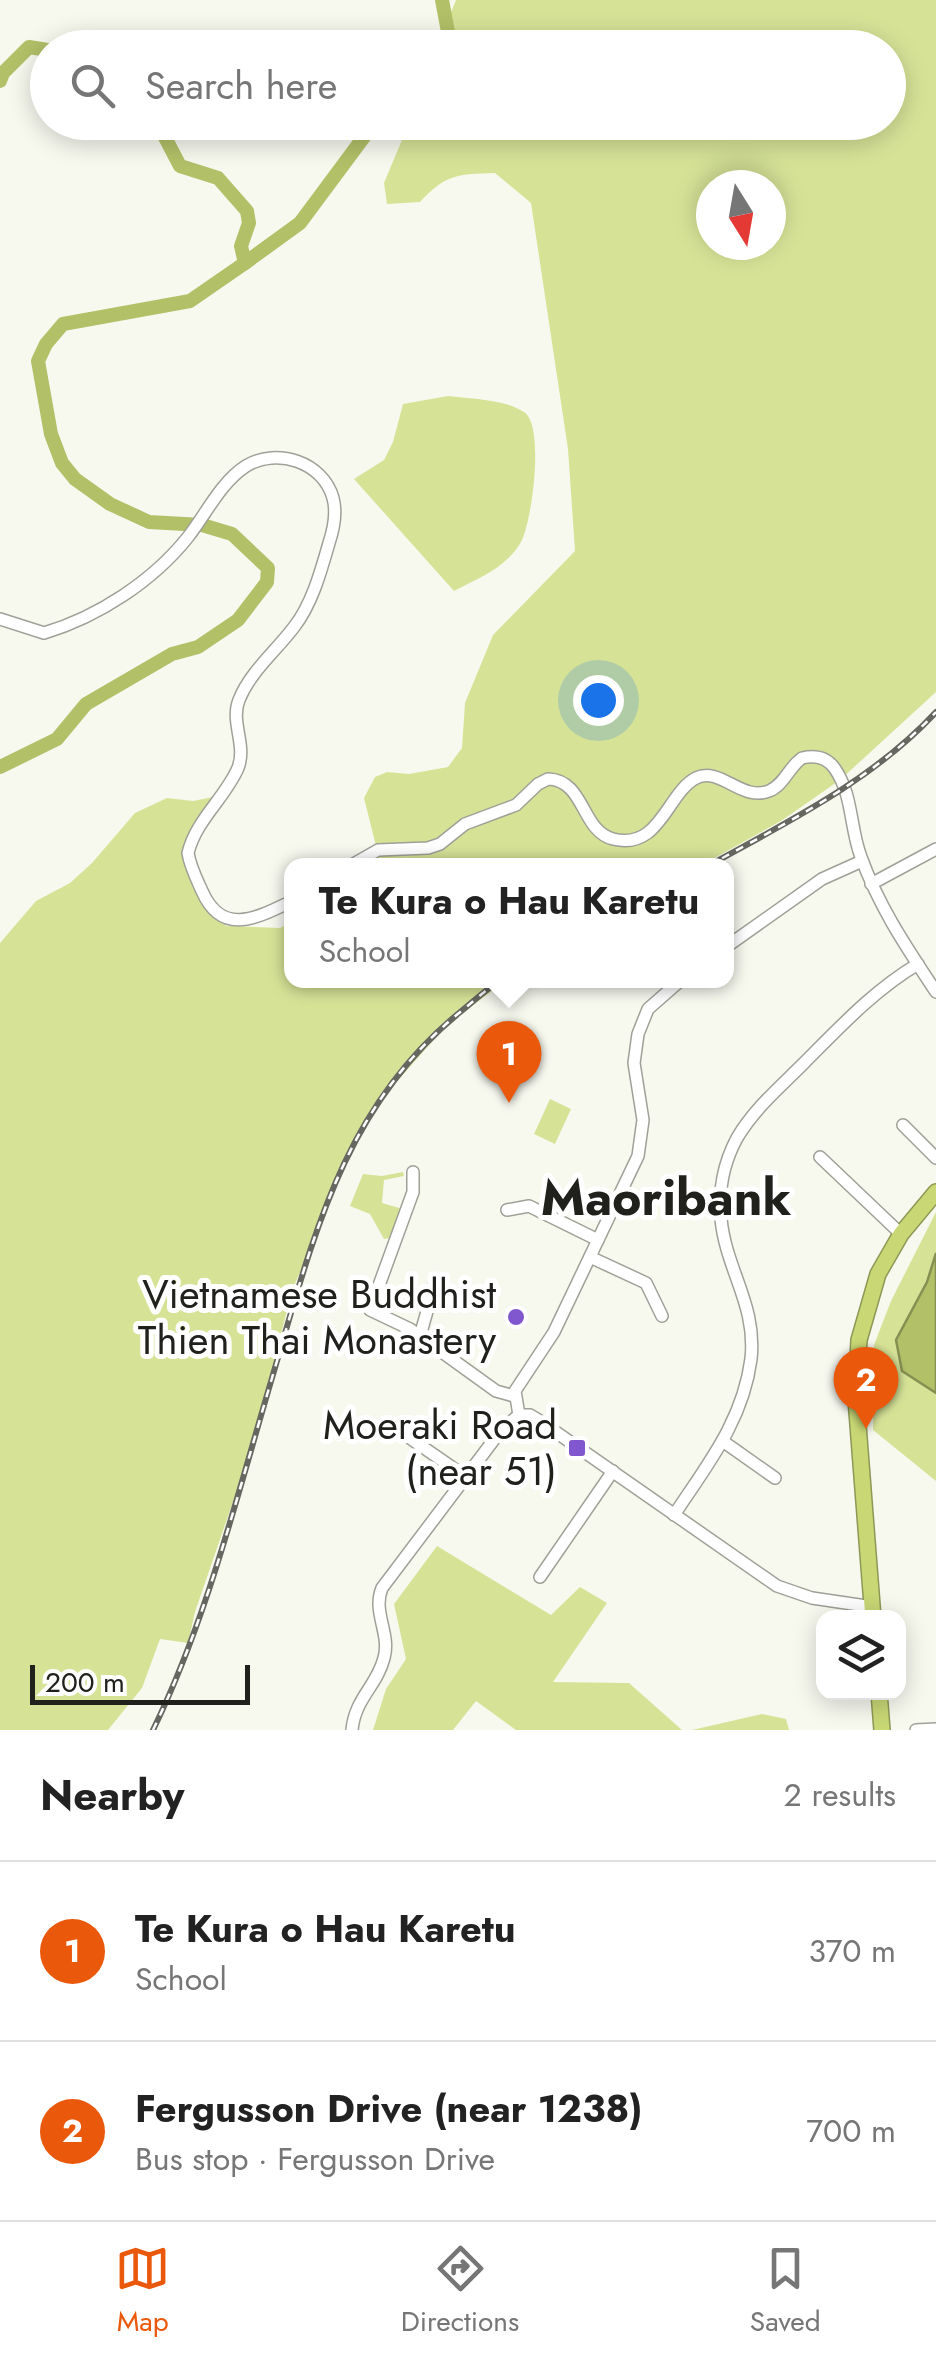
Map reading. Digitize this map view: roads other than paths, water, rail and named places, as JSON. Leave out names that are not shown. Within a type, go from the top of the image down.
[{"type":"highway","points":[[873,1610],[856,1399],[858,1356],[878,1274],[901,1234],[936,1192]]},
{"type":"highway","points":[[880,1700],[882,1730]]},
{"type":"street","points":[[0,619],[44,633],[132,590],[188,537],[241,470],[260,460],[298,462],[326,482],[334,502],[331,536],[306,609],[240,697],[236,713],[240,762],[193,837],[188,852],[206,898],[222,916],[244,920],[284,904]]},
{"type":"street","points":[[364,858],[378,850],[440,844],[465,824],[511,808],[542,780],[553,778],[572,789],[602,834],[628,840],[657,824],[698,777],[714,777],[749,793],[765,792],[779,784],[798,761],[811,756],[828,761],[841,780],[871,884],[936,992]]},
{"type":"street","points":[[871,884],[936,849]]},
{"type":"street","points":[[734,941],[822,879],[862,861]]},
{"type":"street","points":[[674,1515],[724,1442],[743,1396],[750,1364],[752,1327],[747,1302],[724,1242],[720,1214],[722,1176],[728,1157],[754,1112],[880,990],[918,964]]},
{"type":"street","points":[[519,1415],[514,1396],[518,1385],[554,1332],[640,1148],[643,1111],[634,1062],[641,1024],[654,1002],[671,988]]},
{"type":"street","points":[[902,1125],[936,1158]]},
{"type":"street","points":[[820,1157],[901,1234]]},
{"type":"street","points":[[412,1172],[413,1192],[370,1310],[420,1336],[496,1391],[514,1396]]},
{"type":"street","points":[[507,1210],[529,1206],[598,1240]]},
{"type":"street","points":[[590,1256],[646,1283],[662,1316]]},
{"type":"street","points":[[420,1336],[435,1283]]},
{"type":"street","points":[[352,1730],[357,1704],[384,1658],[380,1594],[508,1422],[519,1415],[533,1417],[777,1586],[865,1610]]},
{"type":"street","points":[[391,1425],[466,1477]]},
{"type":"street","points":[[724,1442],[775,1478]]},
{"type":"street","points":[[540,1577],[612,1471]]},
{"type":"street","points":[[842,1604],[860,1596],[870,1583]]},
{"type":"street","points":[[916,1730],[936,1728]]},
{"type":"waterway","points":[[442,0],[448,30]]},
{"type":"waterway","points":[[0,81],[3,73],[30,47]]},
{"type":"waterway","points":[[166,140],[180,166],[218,178],[247,211],[249,223],[241,246],[245,263]]},
{"type":"waterway","points":[[0,767],[57,739],[86,704],[172,654],[198,647],[238,620],[267,582],[268,568],[232,534],[202,525],[149,522],[110,504],[75,479],[62,463],[51,434],[38,361],[46,344],[63,324],[190,301],[300,223],[362,140]]},
{"type":"railway","points":[[723,858],[857,779],[936,712]]},
{"type":"railway","points":[[153,1730],[205,1601],[302,1276],[337,1179],[386,1091],[419,1051],[489,988]]},
{"type":"place","name":"Te Kura o Hau Karetu","points":[[509,1103]]},
{"type":"place","name":"Vietnamese Buddhist Thien Thai Monastery","points":[[516,1317]]},
{"type":"place","name":"Fergusson Drive (near 1238)","points":[[866,1429]]},
{"type":"place","name":"Moeraki Road (near 51)","points":[[577,1448]]},
{"type":"district","name":"Maoribank","points":[[666,1197]]}]
